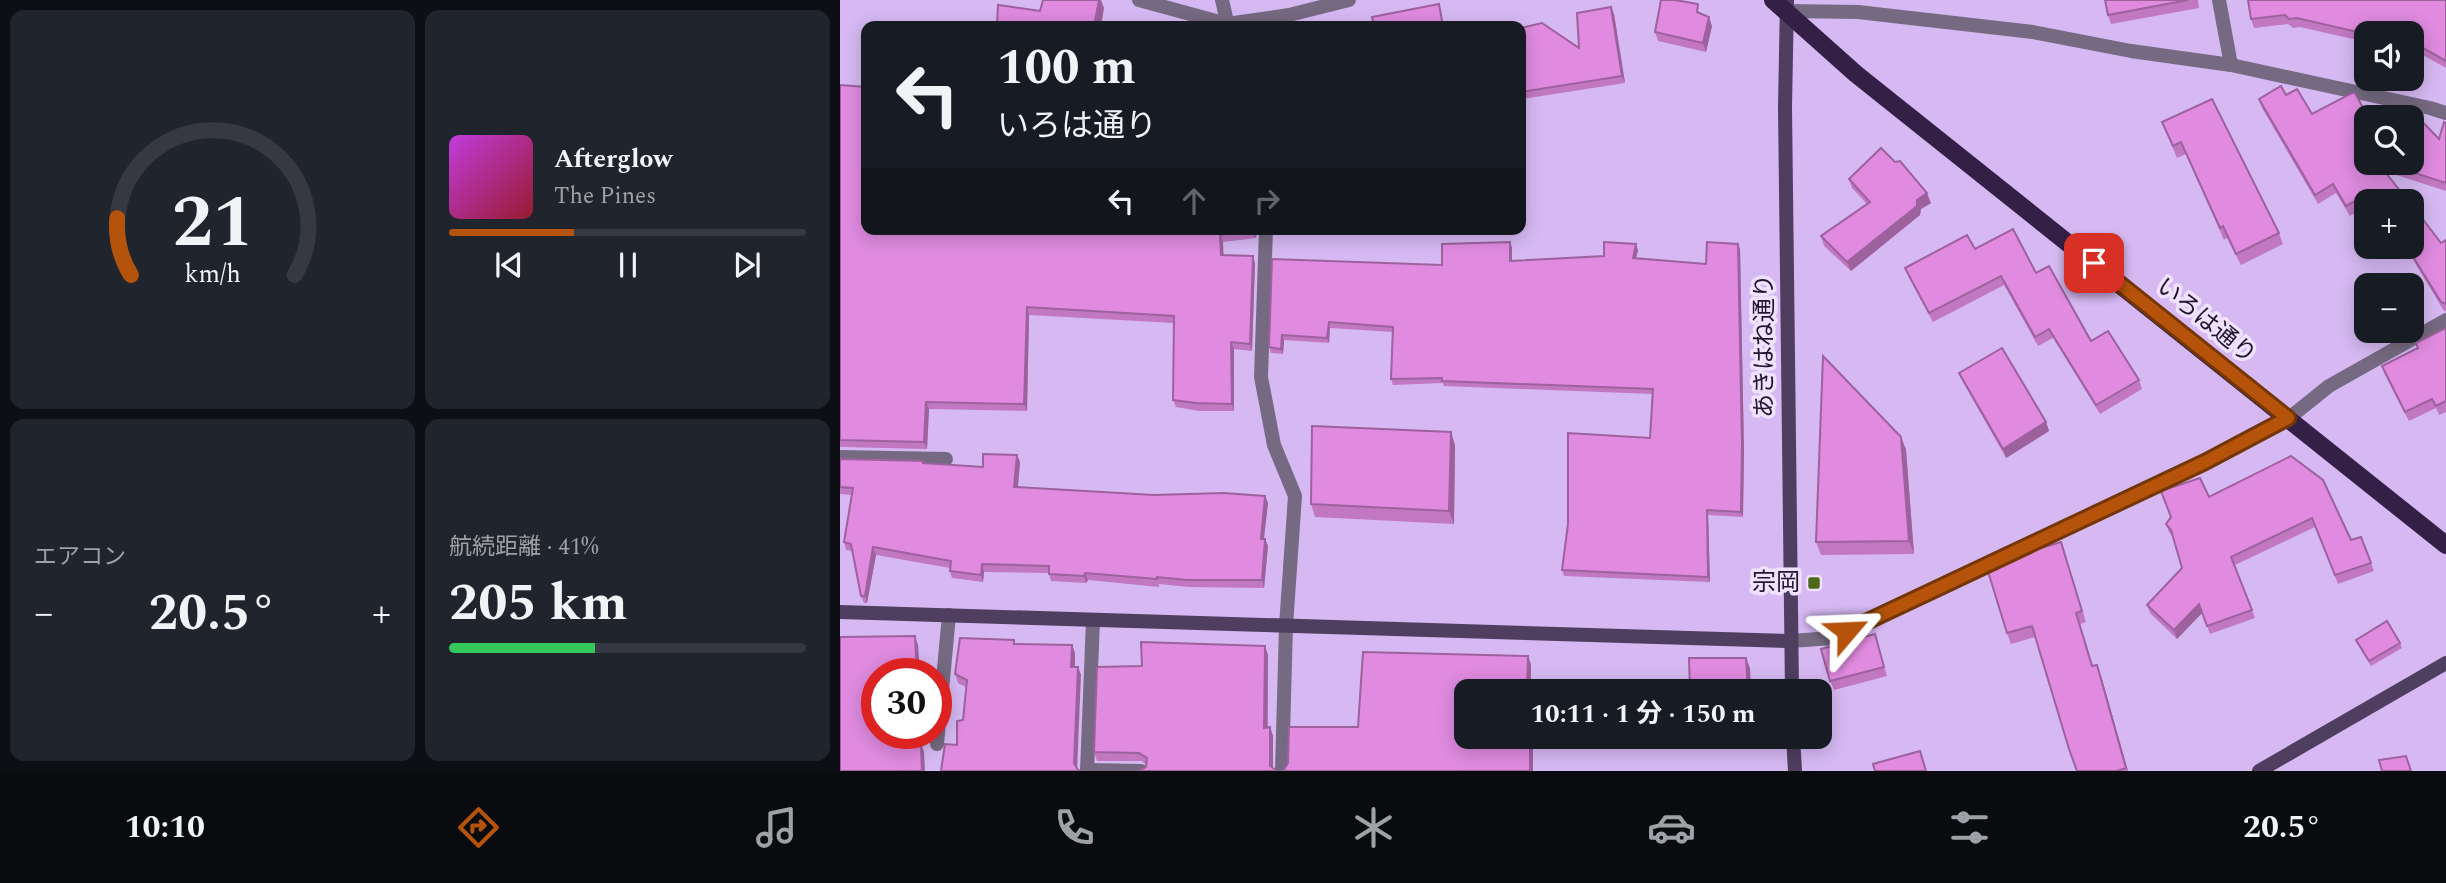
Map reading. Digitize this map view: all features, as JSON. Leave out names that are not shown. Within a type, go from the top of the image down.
[{"type":"main road","name":"いろは通り","points":[[1782,4],[1856,74],[2446,545]]},
{"type":"street","points":[[1139,0],[1214,21]]},
{"type":"street","points":[[1222,0],[1227,21]]},
{"type":"street","points":[[1252,21],[1349,0]]},
{"type":"street","points":[[2219,0],[2231,65]]},
{"type":"street","points":[[1782,4],[2033,32],[2131,51],[2231,65],[2430,108],[2446,114]]},
{"type":"street","name":"あきはね通り","points":[[1782,4],[1792,679]]},
{"type":"street","points":[[1266,235],[1261,377],[1274,445],[1295,496],[1286,626],[1282,771]]},
{"type":"street","points":[[840,612],[1790,641],[1832,638],[2192,468],[2288,418],[2329,386],[2446,320]]},
{"type":"street","points":[[840,457],[946,459]]},
{"type":"street","points":[[945,658],[949,615]]},
{"type":"street","points":[[1093,620],[1087,770],[1141,771]]},
{"type":"street","points":[[2259,771],[2446,663]]},
{"type":"street","points":[[1794,749],[1795,771]]},
{"type":"building","points":[[1043,0],[1099,0],[1095,21],[997,21],[998,5],[1040,11]]},
{"type":"building","points":[[1661,0],[1698,4],[1697,12],[1709,17],[1703,43],[1655,32]]},
{"type":"building","points":[[2105,0],[2188,0],[2108,15]]},
{"type":"building","points":[[2248,0],[2446,0],[2446,61],[2424,49],[2424,21],[2354,21],[2354,31],[2297,18],[2289,19],[2285,15],[2251,19]]},
{"type":"building","points":[[1439,4],[1442,21],[1373,21],[1372,17]]},
{"type":"building","points":[[1611,7],[1622,76],[1526,91],[1526,27],[1542,23],[1579,48],[1577,13]]},
{"type":"building","points":[[840,85],[861,87],[861,235],[1220,235],[1221,255],[1253,256],[1250,344],[1231,342],[1232,404],[1173,400],[1174,316],[1027,307],[1024,404],[926,402],[924,442],[840,440]]},
{"type":"building","points":[[2281,86],[2286,95],[2297,89],[2312,114],[2355,93],[2362,105],[2354,105],[2354,175],[2387,175],[2399,189],[2354,189],[2354,202],[2346,206],[2333,184],[2315,195],[2259,99]]},
{"type":"building","points":[[2212,99],[2279,233],[2236,254],[2223,226],[2220,228],[2181,142],[2173,146],[2162,122]]},
{"type":"building","points":[[2444,122],[2446,123],[2446,183],[2421,175],[2424,175],[2424,123],[2439,139]]},
{"type":"building","points":[[1881,148],[1895,162],[1900,161],[1927,193],[1917,200],[1917,206],[1847,262],[1821,236],[1870,202],[1849,179]]},
{"type":"building","points":[[2424,221],[2441,243],[2446,240],[2446,304],[2441,302],[2414,259],[2424,259]]},
{"type":"building","points":[[2013,229],[2036,273],[2049,266],[2091,341],[2108,331],[2139,380],[2096,405],[2049,329],[2035,337],[2001,276],[1929,313],[1905,268],[1967,235],[1975,249]]},
{"type":"building","points":[[1510,242],[1510,261],[1604,256],[1604,242],[1636,244],[1633,258],[1706,264],[1707,242],[1738,244],[1741,512],[1707,510],[1708,577],[1562,570],[1568,524],[1568,433],[1650,438],[1653,389],[1442,381],[1442,378],[1391,379],[1393,327],[1329,322],[1327,338],[1282,335],[1281,349],[1269,347],[1272,259],[1442,265],[1442,244]]},
{"type":"building","points":[[2446,328],[2446,401],[2436,406],[2432,399],[2405,412],[2382,366],[2418,348],[2416,343],[2424,343],[2424,339]]},
{"type":"building","points":[[2002,348],[2046,422],[2003,449],[1959,373]]},
{"type":"building","points":[[1823,356],[1901,437],[1909,541],[1816,542]]},
{"type":"building","points":[[1312,426],[1451,432],[1449,511],[1311,504]]},
{"type":"building","points":[[983,454],[1017,455],[1014,487],[1154,495],[1223,493],[1265,496],[1261,539],[1265,539],[1262,580],[1187,580],[1085,573],[1084,576],[1049,574],[1049,566],[982,564],[981,575],[950,571],[951,561],[873,547],[865,596],[861,596],[851,544],[844,542],[853,488],[840,487],[840,459],[923,461],[983,467]]},
{"type":"building","points":[[2291,456],[2323,480],[2351,540],[2361,537],[2371,563],[2335,575],[2312,518],[2231,557],[2252,610],[2207,626],[2199,604],[2174,630],[2147,605],[2182,568],[2171,530],[2166,524],[2171,517],[2161,491],[2200,478],[2209,497]]},
{"type":"building","points":[[2061,542],[2082,611],[2076,613],[2092,666],[2097,665],[2126,768],[2117,771],[2077,771],[2032,626],[2007,633],[1986,565]]},
{"type":"building","points":[[2387,621],[2400,643],[2369,661],[2356,640]]},
{"type":"building","points":[[1875,634],[1884,667],[1832,680],[1821,649]]},
{"type":"building","points":[[915,636],[916,658],[861,658],[861,749],[921,749],[922,771],[840,771],[840,637]]},
{"type":"building","points":[[960,638],[1014,640],[1014,644],[1072,645],[1071,667],[1078,667],[1074,763],[1081,771],[941,771],[944,749],[952,749],[952,745],[957,745],[957,721],[963,720],[967,680],[955,674]]},
{"type":"building","points":[[1141,642],[1265,646],[1264,728],[1270,727],[1270,766],[1277,771],[1139,771],[1146,767],[1147,758],[1139,753],[1094,752],[1097,667],[1142,666]]},
{"type":"building","points":[[1363,652],[1528,656],[1527,679],[1454,679],[1454,749],[1530,749],[1530,771],[1282,771],[1288,763],[1289,727],[1358,727]]},
{"type":"building","points":[[1689,658],[1746,658],[1747,679],[1690,679]]},
{"type":"building","points":[[1920,751],[1926,771],[1875,771],[1873,764]]},
{"type":"building","points":[[2406,756],[2411,771],[2382,771],[2379,760]]},
{"type":"place","name":"宗岡","points":[[1814,583]]},
{"type":"route","points":[[1847,631],[2205,462],[2288,418],[2094,263]]}]
